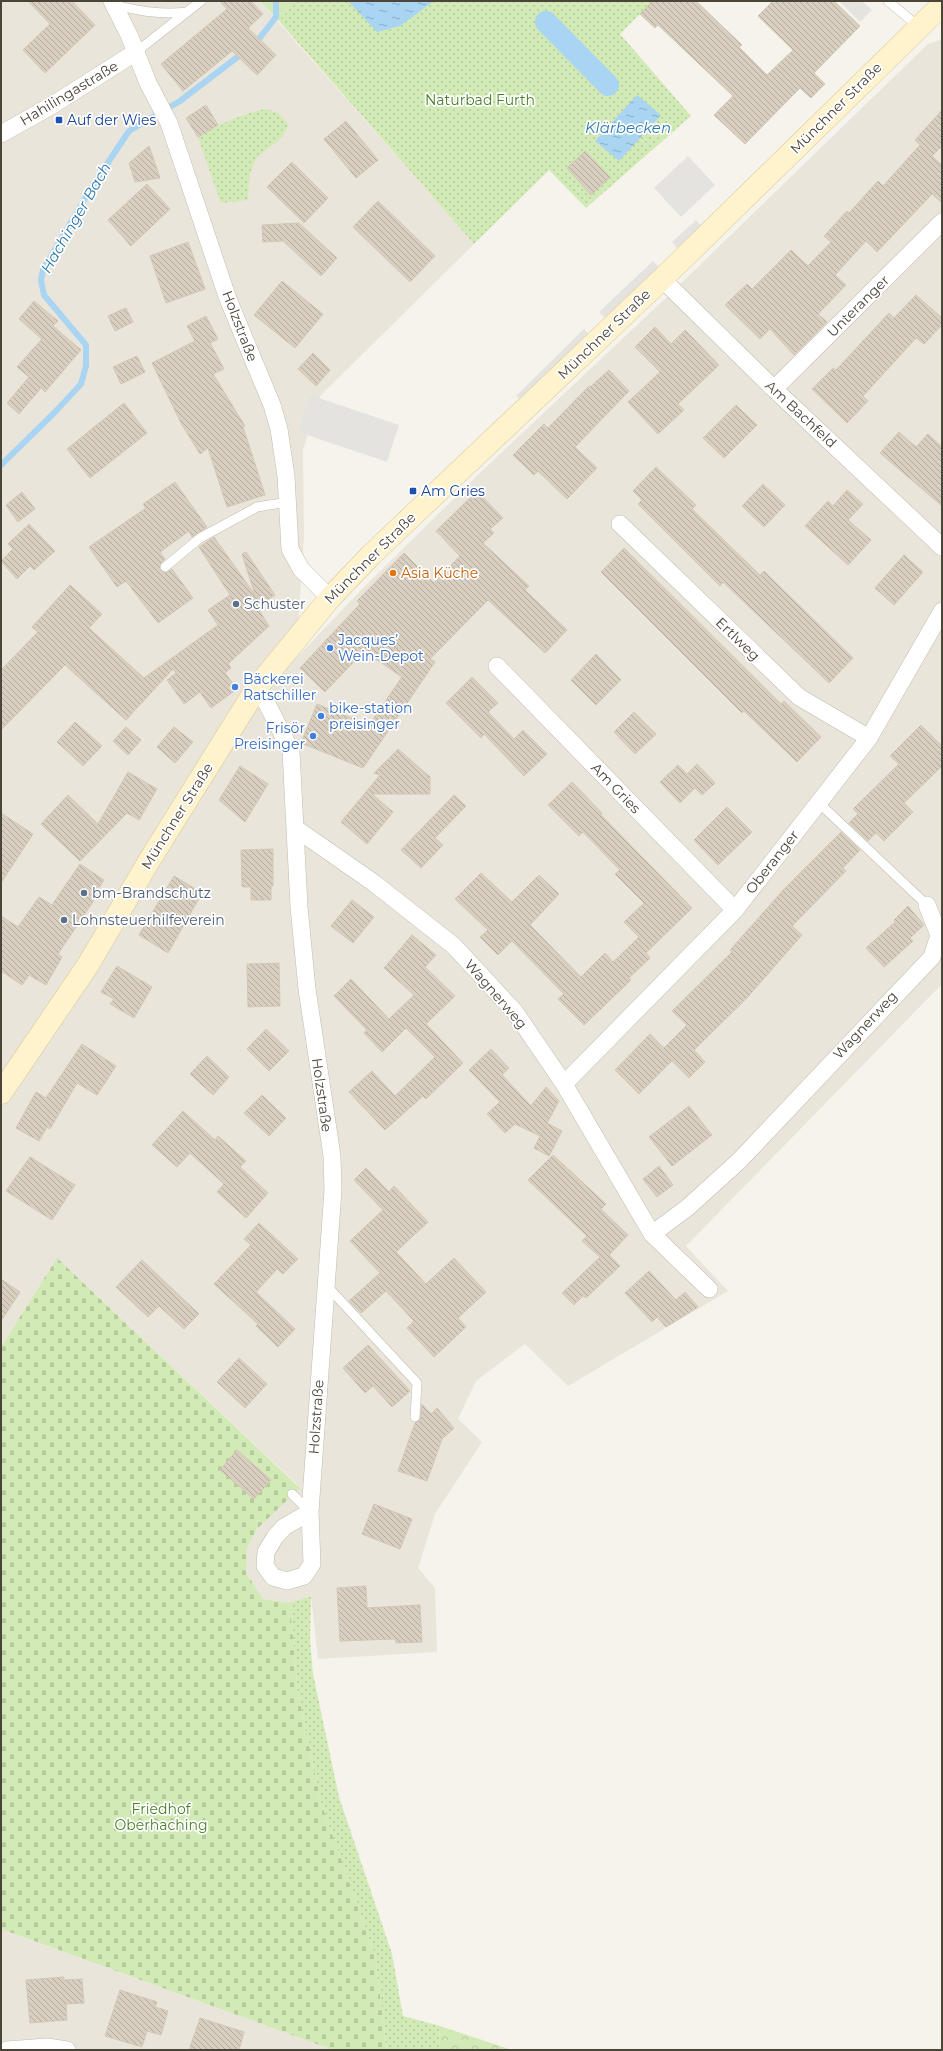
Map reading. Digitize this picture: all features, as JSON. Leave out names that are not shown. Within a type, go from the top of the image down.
[{"type":"main road","name":"Münchner Straße","points":[[1,1092],[88,965],[149,861],[258,686],[330,598],[370,555],[662,279],[942,5]]},
{"type":"street","name":"Holzstraße","points":[[114,3],[162,111],[228,299],[272,405],[281,443],[288,502],[290,549],[300,569],[330,598]]},
{"type":"street","name":"Hahilingastraße","points":[[1,134],[51,106],[136,52]]},
{"type":"street","name":"Unteranger","points":[[774,389],[942,222]]},
{"type":"street","name":"Am Bachfeld","points":[[662,279],[774,389],[942,547]]},
{"type":"street","name":"Ertlweg","points":[[620,524],[799,698],[868,738]]},
{"type":"street","name":"Oberanger","points":[[564,1084],[735,910],[868,738],[942,610]]},
{"type":"street","name":"Am Gries","points":[[497,666],[735,910]]},
{"type":"street","name":"Holzstraße","points":[[258,686],[291,751],[299,906],[307,989],[332,1156],[333,1190],[316,1403],[310,1512]]},
{"type":"street","name":"Wagnerweg","points":[[295,828],[374,883],[454,946],[515,1012],[564,1084],[652,1234],[709,1289]]},
{"type":"street","name":"Wagnerweg","points":[[652,1234],[687,1208],[739,1161],[932,957],[939,935],[927,906]]},
{"type":"street","points":[[7,2050],[47,2047],[67,2050]]},
{"type":"lane","points":[[136,52],[201,1]]},
{"type":"lane","points":[[888,1],[919,27]]},
{"type":"lane","points":[[114,3],[141,12],[165,14],[186,12]]},
{"type":"lane","points":[[164,567],[200,538],[257,508],[288,502]]},
{"type":"lane","name":"Wagnerweg","points":[[819,802],[927,906]]},
{"type":"lane","points":[[326,1285],[417,1383],[416,1417]]},
{"type":"lane","points":[[292,1494],[310,1512]]},
{"type":"shaded area","points":[[1,1],[260,1],[474,244],[320,396],[303,450],[304,536],[296,658],[364,587],[481,472],[669,295],[928,44],[942,39],[942,984],[686,1246],[728,1291],[568,1386],[525,1344],[476,1381],[458,1419],[482,1442],[435,1514],[418,1568],[435,1588],[437,1652],[318,1659],[311,1596],[290,1603],[263,1599],[246,1573],[247,1548],[257,1529],[300,1487],[57,1258],[1,1347]]},
{"type":"shaded area","points":[[839,1],[862,1],[872,10],[860,22]]},
{"type":"shaded area","points":[[688,156],[715,185],[681,217],[654,188]]},
{"type":"shaded area","points":[[696,220],[701,226],[677,248],[672,242]]},
{"type":"shaded area","points":[[653,261],[659,267],[605,318],[599,312]]},
{"type":"shaded area","points":[[584,329],[589,335],[522,401],[516,396]]},
{"type":"shaded area","points":[[310,395],[399,425],[387,462],[298,432]]},
{"type":"shaded area","points":[[1,1929],[44,1945],[333,2050],[1,2050]]},
{"type":"green space","points":[[260,1],[296,1],[279,21]]},
{"type":"green space","name":"Naturbad Furth","points":[[296,1],[653,1],[620,34],[691,116],[586,208],[549,170],[474,244],[279,21]]},
{"type":"green space","points":[[266,109],[278,113],[288,124],[286,130],[281,138],[260,155],[253,165],[249,182],[248,200],[221,203],[198,137],[231,120]]},
{"type":"green space","name":"Friedhof Oberhaching","points":[[57,1258],[300,1488],[257,1529],[247,1548],[246,1573],[263,1599],[290,1603],[298,1692],[321,1802],[375,1955],[387,2050],[333,2050],[1,1929],[1,1347]]},
{"type":"green space","points":[[311,1596],[310,1640],[313,1674],[339,1797],[392,1954],[403,2016],[440,2026],[439,2050],[387,2050],[375,1955],[321,1802],[298,1692],[290,1603]]},
{"type":"green space","points":[[440,2026],[512,2050],[439,2050]]},
{"type":"water","points":[[348,1],[434,1],[400,26],[377,32]]},
{"type":"water","name":"Klärbecken","points":[[637,95],[661,115],[619,161],[595,141]]},
{"type":"building","points":[[28,1],[72,1],[95,25],[45,73],[23,50],[50,24]]},
{"type":"building","points":[[220,1],[251,1],[263,14],[248,28],[276,55],[257,75],[232,51],[183,91],[161,64],[227,9]]},
{"type":"building","points":[[653,1],[696,1],[742,45],[739,47],[767,75],[793,50],[758,16],[773,1],[834,1],[860,26],[814,73],[825,84],[811,98],[800,88],[745,144],[714,115],[733,96],[658,25],[655,28],[640,14]]},
{"type":"building","points":[[206,105],[218,125],[198,137],[186,118]]},
{"type":"building","points":[[942,110],[942,146],[932,156],[942,165],[942,203],[932,194],[877,252],[866,241],[835,275],[846,285],[818,314],[827,322],[794,355],[770,329],[760,339],[725,305],[747,284],[752,289],[791,250],[808,266],[831,242],[824,236],[847,211],[849,213],[878,181],[883,186],[920,145],[915,140]]},
{"type":"building","points":[[346,121],[378,160],[356,178],[324,139]]},
{"type":"building","points":[[149,146],[160,178],[135,182],[129,163]]},
{"type":"building","points":[[585,151],[610,177],[591,195],[567,168]]},
{"type":"building","points":[[292,162],[328,198],[304,223],[267,187]]},
{"type":"building","points":[[147,184],[170,209],[131,246],[108,220]]},
{"type":"building","points":[[378,201],[435,256],[410,282],[353,227]]},
{"type":"building","points":[[299,223],[337,258],[321,276],[283,241],[263,242],[262,225]]},
{"type":"building","points":[[188,242],[205,289],[166,303],[150,256]]},
{"type":"building","points":[[282,281],[323,314],[295,348],[254,315]]},
{"type":"building","points":[[916,295],[942,318],[942,325],[924,344],[916,338],[863,396],[868,401],[847,423],[812,389],[833,368],[836,370],[889,313],[894,318]]},
{"type":"building","points":[[34,301],[58,321],[53,326],[81,350],[45,392],[41,388],[19,414],[7,403],[29,377],[17,367],[42,339],[19,319]]},
{"type":"building","points":[[126,308],[133,322],[115,331],[108,316]]},
{"type":"building","points":[[206,316],[218,339],[210,343],[224,369],[213,374],[245,426],[243,427],[265,495],[227,507],[208,448],[200,454],[181,423],[152,363],[195,341],[187,326]]},
{"type":"building","points":[[655,327],[671,344],[685,330],[719,365],[678,404],[684,410],[658,434],[628,402],[660,372],[635,347]]},
{"type":"building","points":[[313,353],[330,370],[316,386],[298,369]]},
{"type":"building","points":[[137,356],[145,372],[121,384],[113,367]]},
{"type":"building","points":[[609,370],[629,391],[575,447],[597,468],[567,499],[538,471],[534,475],[513,455],[544,424],[548,428],[589,386],[590,387]]},
{"type":"building","points":[[124,403],[147,433],[90,478],[67,449]]},
{"type":"building","points":[[736,405],[757,425],[724,458],[703,438]]},
{"type":"building","points":[[899,432],[916,447],[928,434],[942,447],[942,506],[880,453]]},
{"type":"building","points":[[656,467],[696,505],[692,509],[760,575],[764,571],[853,658],[829,683],[723,582],[720,586],[638,504],[642,500],[633,491]]},
{"type":"building","points":[[175,482],[207,527],[192,537],[189,531],[160,552],[165,559],[160,565],[160,570],[166,573],[172,569],[193,598],[158,623],[126,581],[117,587],[89,547],[146,508],[143,504]]},
{"type":"building","points":[[763,484],[785,505],[764,527],[742,506]]},
{"type":"building","points":[[847,490],[863,504],[848,520],[871,540],[848,565],[805,526],[828,501],[833,506]]},
{"type":"building","points":[[477,491],[503,518],[490,529],[494,533],[483,543],[529,586],[525,590],[567,630],[545,653],[488,600],[430,659],[435,662],[363,768],[301,743],[317,704],[369,725],[402,677],[364,651],[325,692],[300,668],[360,604],[357,601],[404,553],[434,583],[460,556],[436,531]]},
{"type":"building","points":[[22,492],[35,509],[18,522],[6,505]]},
{"type":"building","points":[[29,524],[55,551],[34,570],[30,566],[17,579],[1,561],[13,549],[8,544]]},
{"type":"building","points":[[214,537],[255,595],[242,554],[246,552],[275,595],[257,607],[269,626],[228,664],[231,668],[225,673],[237,689],[211,708],[200,692],[184,704],[167,680],[176,673],[173,669],[126,720],[65,665],[1,730],[1,670],[38,632],[32,627],[70,585],[102,614],[89,628],[144,678],[218,625],[208,610],[230,595],[199,547]]},
{"type":"building","points":[[624,548],[781,704],[784,701],[821,737],[797,762],[744,711],[742,713],[601,572]]},
{"type":"building","points":[[904,555],[923,572],[894,605],[875,588]]},
{"type":"building","points":[[596,654],[621,680],[596,705],[571,680]]},
{"type":"building","points":[[472,677],[498,703],[488,712],[514,739],[523,730],[547,754],[524,776],[484,734],[481,738],[446,703]]},
{"type":"building","points":[[634,712],[656,734],[635,754],[614,732]]},
{"type":"building","points":[[75,722],[102,746],[83,766],[57,742]]},
{"type":"building","points":[[921,725],[942,746],[942,766],[904,803],[913,812],[884,841],[876,833],[868,841],[849,823],[858,814],[853,809],[899,764],[890,756]]},
{"type":"building","points":[[126,727],[141,740],[128,755],[113,741]]},
{"type":"building","points":[[174,727],[193,742],[175,763],[157,747]]},
{"type":"building","points":[[398,749],[430,777],[430,794],[372,794],[393,812],[367,844],[341,822],[380,775],[374,773]]},
{"type":"building","points":[[697,764],[715,783],[702,795],[695,788],[680,803],[660,782],[678,765],[687,774]]},
{"type":"building","points":[[240,766],[268,784],[245,822],[219,800]]},
{"type":"building","points":[[128,772],[157,789],[139,820],[127,813],[80,861],[41,824],[68,795],[98,824]]},
{"type":"building","points":[[572,782],[602,813],[601,815],[692,908],[646,953],[650,958],[629,978],[631,980],[584,1025],[558,999],[564,994],[512,941],[498,955],[480,937],[488,930],[455,899],[481,873],[512,902],[539,875],[559,894],[530,925],[581,977],[605,953],[613,962],[639,937],[624,922],[644,903],[615,874],[620,870],[583,832],[579,836],[548,805]]},
{"type":"building","points":[[454,795],[466,806],[435,838],[443,845],[421,868],[401,850]]},
{"type":"building","points":[[727,807],[752,832],[718,865],[694,840]]},
{"type":"building","points":[[1,813],[33,834],[1,883]]},
{"type":"building","points":[[841,832],[860,850],[843,868],[846,871],[792,926],[802,935],[746,999],[694,1050],[705,1062],[689,1078],[672,1061],[639,1094],[615,1070],[650,1034],[664,1048],[687,1025],[672,1011],[732,952],[730,950],[785,888]]},
{"type":"building","points":[[273,849],[273,886],[271,886],[271,900],[251,900],[251,887],[242,887],[241,850]]},
{"type":"building","points":[[80,864],[104,880],[95,894],[97,896],[58,954],[62,957],[46,985],[29,975],[22,985],[1,971],[1,916],[18,927],[39,897],[52,905]]},
{"type":"building","points":[[174,876],[202,893],[168,953],[139,935]]},
{"type":"building","points":[[352,900],[374,917],[353,943],[331,926]]},
{"type":"building","points":[[908,906],[924,925],[910,938],[913,941],[884,967],[866,948],[895,922],[894,920]]},
{"type":"building","points":[[412,935],[436,955],[425,967],[455,996],[426,1024],[463,1063],[426,1099],[423,1096],[385,1130],[349,1092],[372,1071],[395,1096],[435,1057],[406,1028],[382,1052],[364,1033],[367,1030],[334,996],[351,979],[389,1019],[414,995],[384,968]]},
{"type":"building","points":[[279,963],[280,1006],[248,1007],[247,964]]},
{"type":"building","points":[[117,966],[152,987],[134,1018],[110,1004],[114,999],[101,992]]},
{"type":"building","points":[[266,1029],[289,1051],[269,1071],[247,1049]]},
{"type":"building","points":[[82,1044],[116,1066],[97,1095],[77,1083],[50,1129],[47,1127],[39,1141],[16,1128],[36,1092],[46,1098]]},
{"type":"building","points":[[491,1049],[509,1068],[502,1075],[531,1106],[546,1087],[559,1101],[540,1136],[515,1124],[505,1133],[487,1114],[500,1102],[469,1070]]},
{"type":"building","points":[[207,1056],[229,1077],[213,1095],[190,1074]]},
{"type":"building","points":[[262,1095],[286,1118],[269,1136],[244,1113]]},
{"type":"building","points":[[689,1106],[712,1135],[672,1166],[649,1137]]},
{"type":"building","points":[[183,1111],[215,1140],[218,1136],[246,1161],[240,1167],[268,1193],[246,1218],[217,1192],[224,1184],[190,1153],[177,1167],[152,1145]]},
{"type":"building","points":[[547,1123],[562,1131],[549,1156],[534,1148]]},
{"type":"building","points":[[553,1155],[606,1204],[601,1209],[628,1235],[609,1255],[620,1266],[586,1298],[583,1296],[574,1305],[562,1293],[600,1257],[582,1241],[587,1236],[528,1180]]},
{"type":"building","points":[[30,1157],[75,1185],[52,1220],[6,1191]]},
{"type":"building","points":[[659,1166],[673,1185],[657,1197],[643,1179]]},
{"type":"building","points":[[366,1168],[389,1192],[394,1186],[428,1222],[396,1252],[426,1284],[454,1258],[486,1292],[458,1318],[466,1327],[434,1357],[407,1328],[414,1321],[386,1291],[361,1313],[349,1301],[380,1273],[350,1241],[383,1210],[354,1180]]},
{"type":"building","points":[[259,1223],[298,1259],[283,1274],[277,1269],[256,1292],[295,1329],[278,1347],[256,1326],[258,1324],[214,1284],[251,1245],[244,1239]]},
{"type":"building","points":[[142,1260],[199,1314],[184,1329],[159,1306],[148,1317],[116,1287]]},
{"type":"building","points":[[649,1271],[676,1300],[685,1292],[698,1307],[666,1327],[657,1317],[652,1322],[625,1293]]},
{"type":"building","points":[[1,1279],[20,1292],[1,1321]]},
{"type":"building","points":[[368,1345],[410,1391],[392,1407],[373,1386],[365,1393],[343,1368]]},
{"type":"building","points":[[239,1358],[267,1384],[245,1408],[217,1382]]},
{"type":"building","points":[[422,1404],[431,1414],[437,1408],[454,1428],[442,1439],[427,1481],[398,1471],[415,1423],[420,1420]]},
{"type":"building","points":[[237,1450],[271,1480],[254,1499],[220,1470]]},
{"type":"building","points":[[374,1504],[412,1519],[400,1549],[362,1534]]},
{"type":"building","points":[[366,1586],[367,1608],[420,1605],[422,1642],[396,1643],[395,1639],[340,1641],[337,1588]]},
{"type":"building","points":[[64,1977],[64,1980],[82,1979],[84,2003],[66,2004],[67,2020],[30,2023],[26,1980]]},
{"type":"building","points":[[120,1990],[157,2002],[155,2007],[168,2011],[161,2035],[147,2031],[142,2047],[105,2036]]},
{"type":"building","points":[[200,2018],[244,2032],[239,2050],[189,2050]]},
{"type":"waterway","name":"Hachinger Bach","points":[[255,44],[276,17],[276,1]]},
{"type":"waterway","points":[[546,22],[608,85]]},
{"type":"waterway","name":"Hachinger Bach","points":[[1,465],[81,384],[86,366],[86,345],[44,295],[41,280],[43,270],[93,185],[129,131],[180,101],[244,52]]},
{"type":"place","name":"Auf der Wies","points":[[59,120]]},
{"type":"place","name":"Am Gries","points":[[413,491]]},
{"type":"place","name":"Asia Küche","points":[[393,573]]},
{"type":"place","name":"Schuster","points":[[236,604]]},
{"type":"place","name":"Jacques’ Wein-Depot","points":[[330,648]]},
{"type":"place","name":"Bäckerei Ratschiller","points":[[235,687]]},
{"type":"place","name":"bike-station preisinger","points":[[321,716]]},
{"type":"place","name":"Frisör Preisinger","points":[[313,736]]},
{"type":"place","name":"bm-Brandschutz","points":[[84,893]]},
{"type":"place","name":"Lohnsteuerhilfeverein","points":[[64,920]]}]
